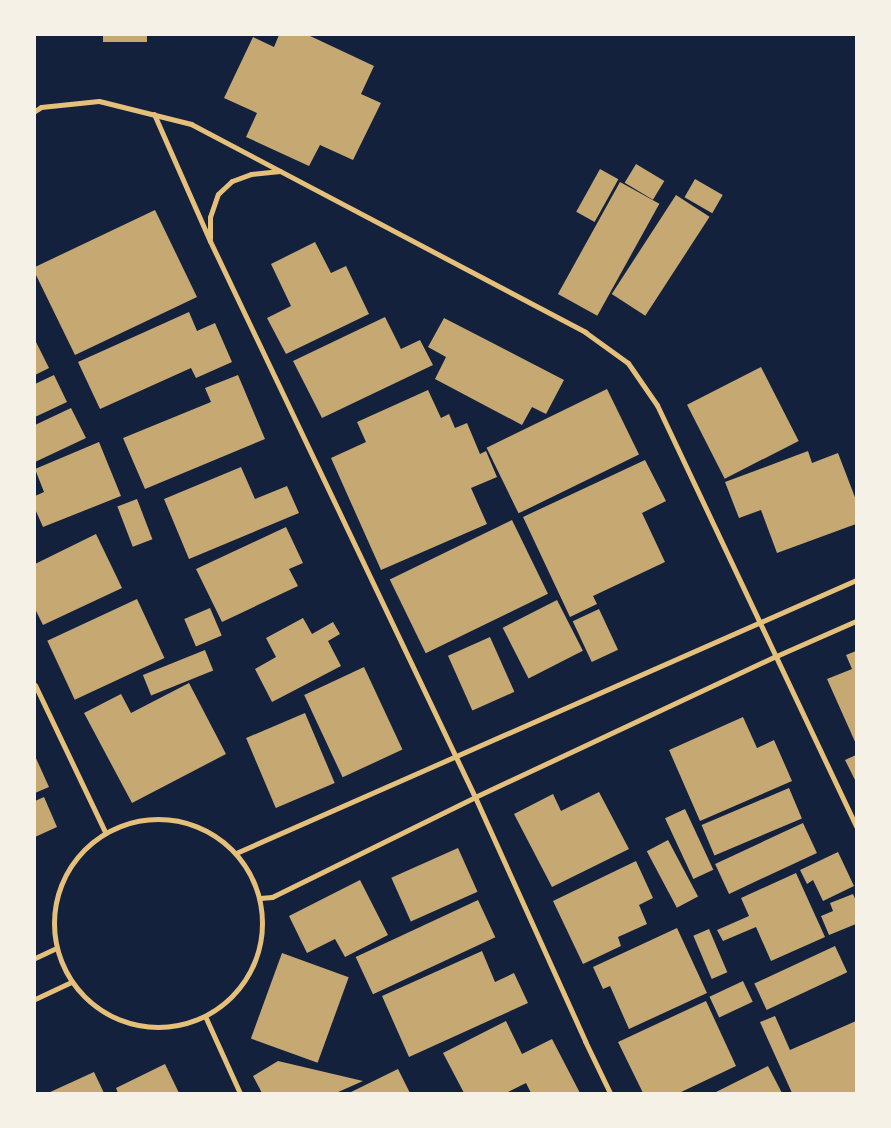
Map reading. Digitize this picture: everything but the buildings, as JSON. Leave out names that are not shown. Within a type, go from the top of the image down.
[{"type":"street","points":[[35,111],[41,107],[98,101],[191,124],[584,332],[628,363],[657,405],[774,657],[856,826]]},
{"type":"street","points":[[154,114],[210,241],[474,797],[584,1041],[610,1093]]},
{"type":"street","points":[[210,241],[210,217],[218,194],[232,181],[251,174],[281,171]]},
{"type":"street","points":[[236,853],[856,580]]},
{"type":"street","points":[[260,898],[272,897],[474,797],[774,657],[856,621]]},
{"type":"street","points":[[35,685],[105,832]]},
{"type":"street","points":[[166,818],[197,825],[236,853],[247,868],[260,898],[262,933],[253,967],[233,995],[205,1016],[176,1025],[146,1026],[118,1019],[92,1004],[72,982],[62,966],[56,948],[53,915],[61,882],[79,854],[105,832],[134,821],[166,818]]},
{"type":"street","points":[[35,958],[56,948]]},
{"type":"street","points":[[35,999],[72,982]]},
{"type":"street","points":[[205,1016],[240,1093]]}]
